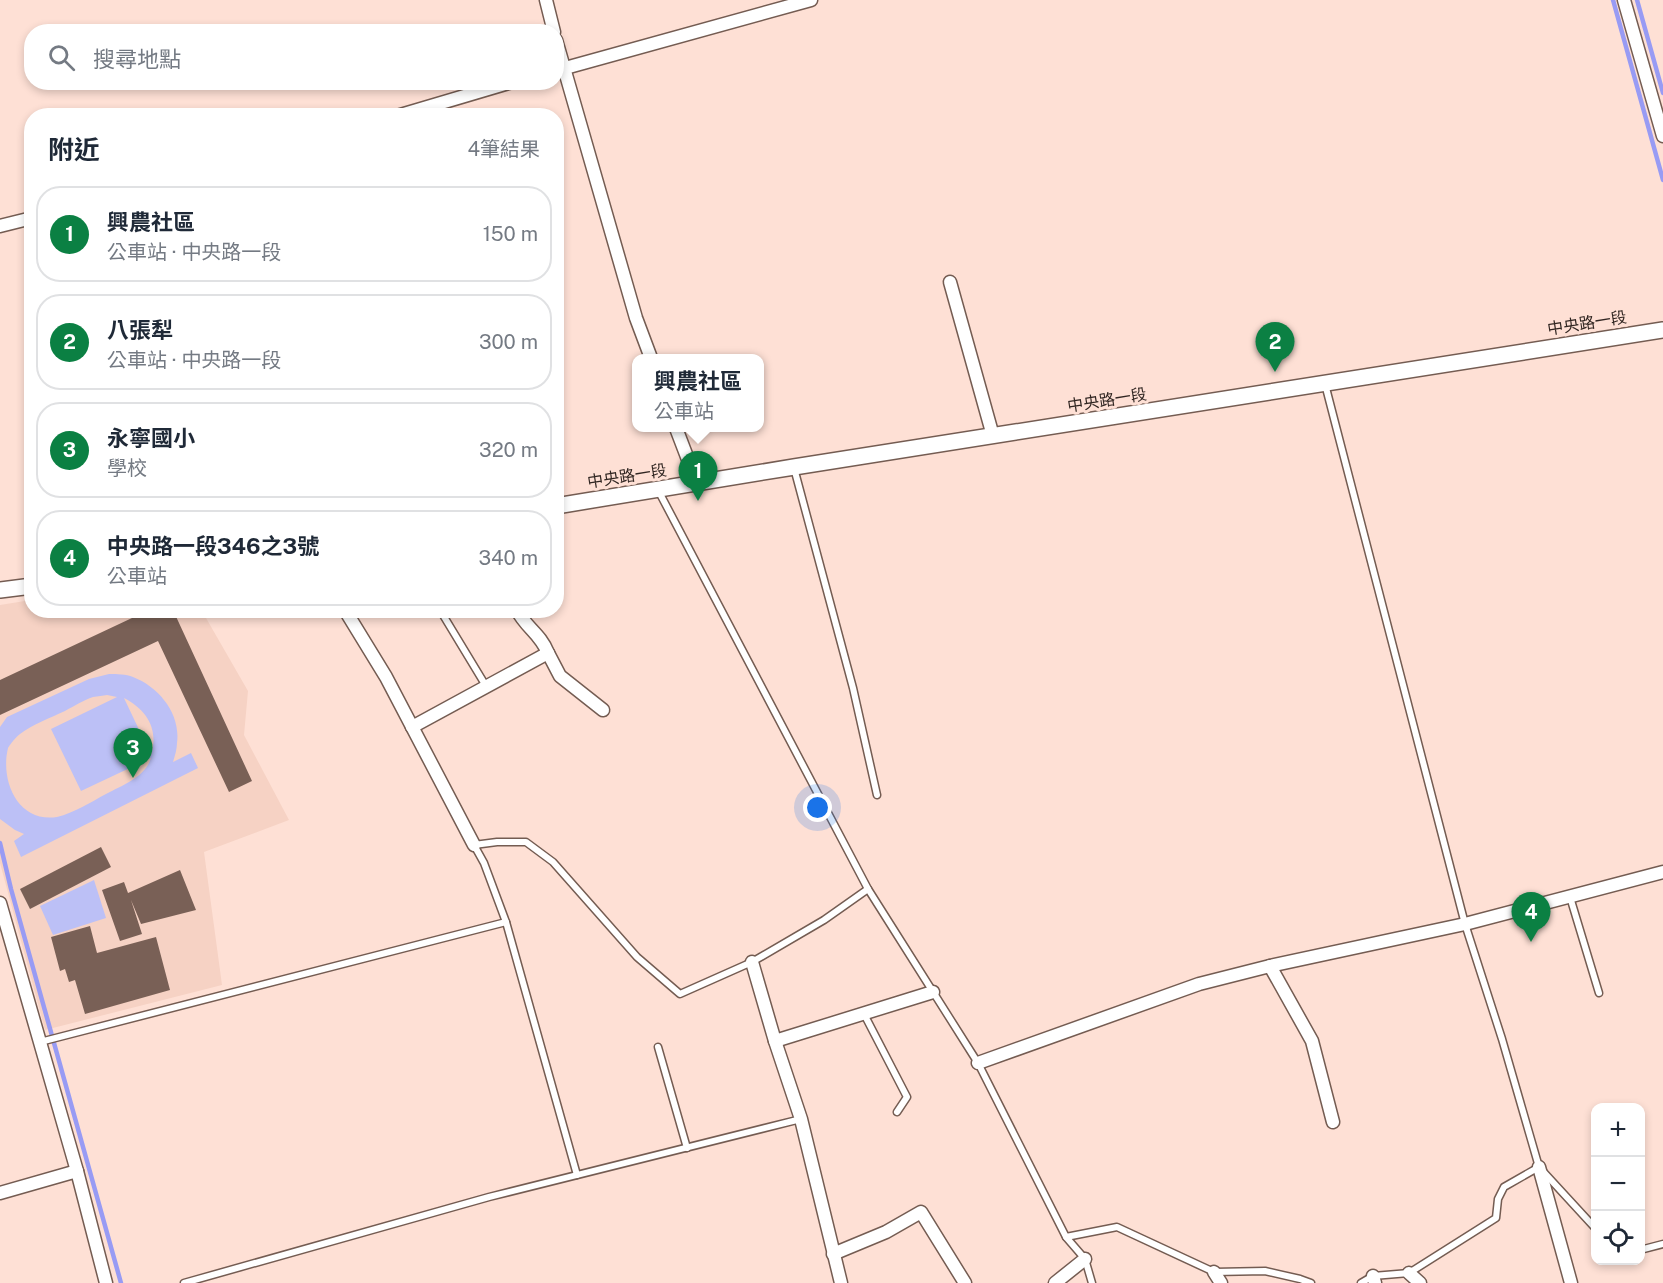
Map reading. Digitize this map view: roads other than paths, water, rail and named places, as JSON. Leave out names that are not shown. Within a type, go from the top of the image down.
[{"type":"street","points":[[546,0],[552,24]]},
{"type":"street","points":[[564,68],[811,0]]},
{"type":"street","points":[[1624,0],[1663,136]]},
{"type":"street","points":[[564,82],[636,318],[650,354]]},
{"type":"street","points":[[424,108],[485,90]]},
{"type":"street","points":[[0,226],[24,220]]},
{"type":"street","points":[[950,282],[993,436]]},
{"type":"street","name":"中央路一段","points":[[564,505],[1663,330]]},
{"type":"street","points":[[678,432],[697,483]]},
{"type":"street","points":[[0,590],[24,587]]},
{"type":"street","points":[[350,618],[386,677],[474,845]]},
{"type":"street","points":[[521,618],[544,642],[560,676],[603,710]]},
{"type":"street","points":[[412,727],[548,653]]},
{"type":"street","points":[[978,1063],[1199,984],[1270,966],[1465,924],[1663,872]]},
{"type":"street","points":[[0,903],[77,1171],[106,1283]]},
{"type":"street","points":[[752,963],[801,1119],[841,1283]]},
{"type":"street","points":[[1270,966],[1312,1041],[1333,1122]]},
{"type":"street","points":[[776,1041],[933,992]]},
{"type":"street","points":[[1539,1167],[1571,1283]]},
{"type":"street","points":[[0,1193],[77,1171]]},
{"type":"street","points":[[833,1254],[886,1232],[921,1212],[964,1283]]},
{"type":"street","points":[[1056,1283],[1085,1259]]},
{"type":"street","points":[[1409,1273],[1420,1283]]},
{"type":"lane","points":[[1325,383],[1465,924],[1502,1039],[1539,1167],[1591,1224]]},
{"type":"lane","points":[[794,467],[853,688],[877,795]]},
{"type":"lane","points":[[658,489],[868,889],[978,1063],[1066,1237],[1085,1259],[1092,1283]]},
{"type":"lane","points":[[445,618],[486,686]]},
{"type":"lane","points":[[577,1175],[506,922],[484,863],[474,845],[526,842],[553,862],[637,957],[680,994],[752,963],[824,920],[868,889]]},
{"type":"lane","points":[[1570,897],[1599,993]]},
{"type":"lane","points":[[40,1042],[506,922]]},
{"type":"lane","points":[[864,1014],[907,1097],[897,1112]]},
{"type":"lane","points":[[658,1047],[687,1148]]},
{"type":"lane","points":[[184,1283],[489,1197],[801,1119]]},
{"type":"lane","points":[[1361,1283],[1409,1273],[1496,1218],[1498,1199],[1504,1187],[1539,1167]]},
{"type":"lane","points":[[1066,1237],[1117,1227],[1218,1277],[1265,1271],[1311,1283]]},
{"type":"lane","points":[[1645,1249],[1663,1244]]},
{"type":"waterway","points":[[1613,0],[1663,180]]},
{"type":"waterway","points":[[1637,0],[1663,93]]},
{"type":"waterway","points":[[0,843],[121,1283]]},
{"type":"place","name":"八張犁","points":[[1275,372]]},
{"type":"place","name":"興農社區","points":[[698,501]]},
{"type":"place","name":"永寧國小","points":[[133,778]]},
{"type":"place","name":"中央路一段346之3號","points":[[1531,942]]}]
